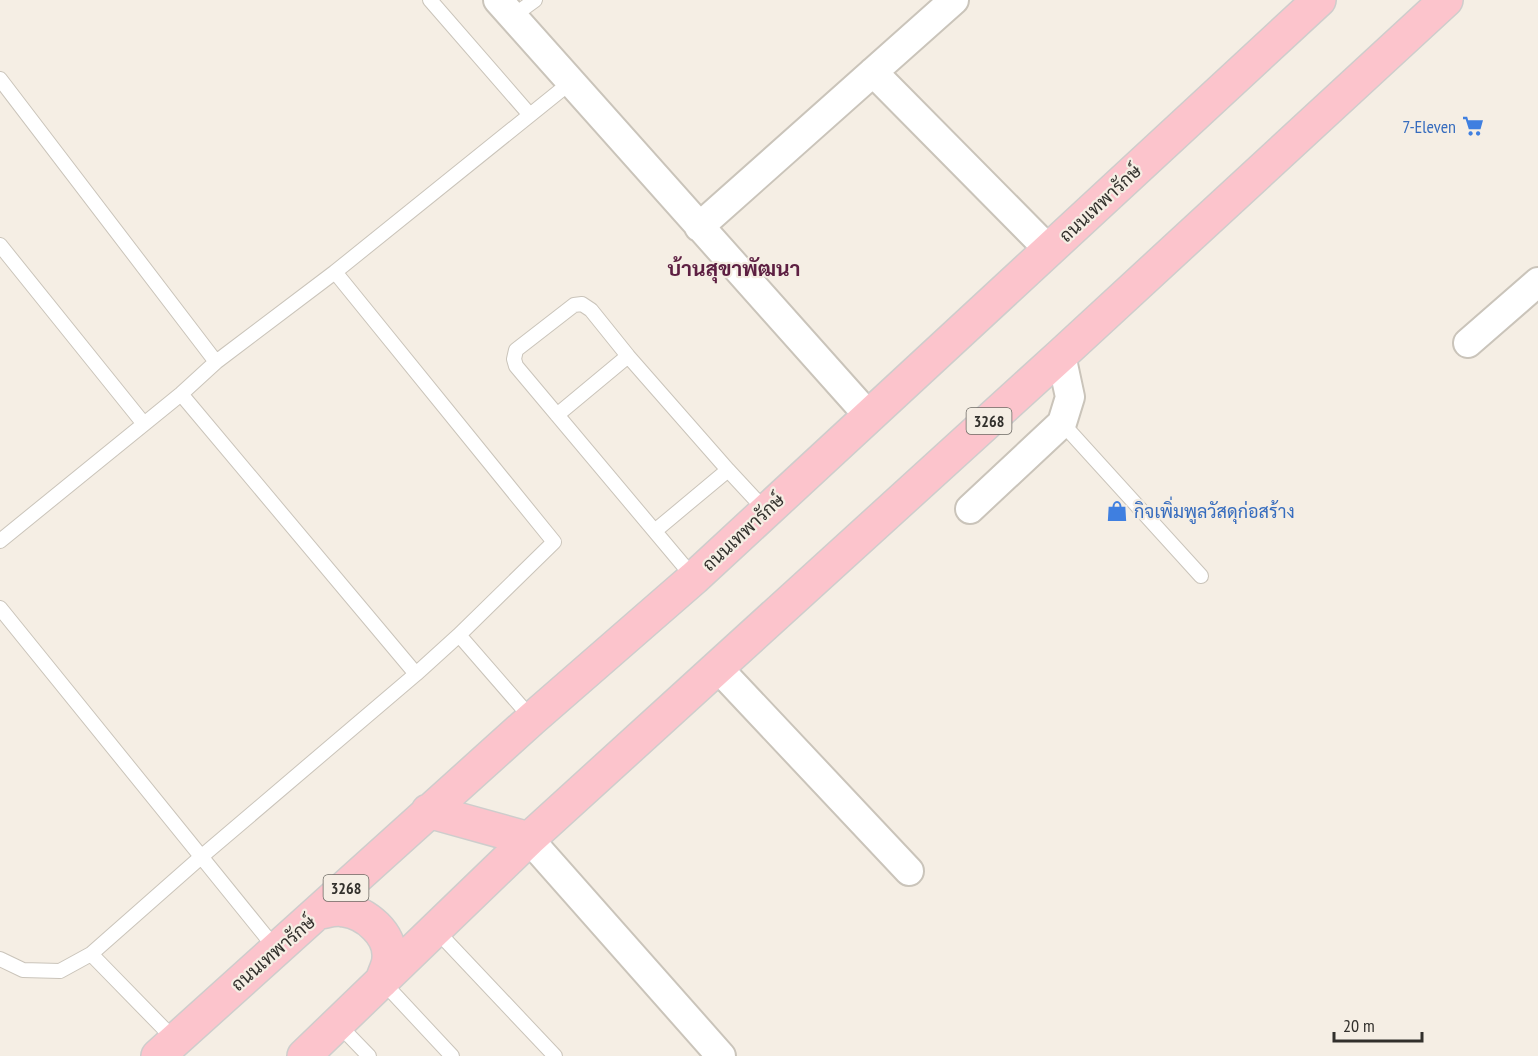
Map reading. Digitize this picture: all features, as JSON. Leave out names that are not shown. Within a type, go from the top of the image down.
[{"type":"main road","name":"ถนนเทพารักษ์","points":[[167,1048],[320,912],[428,811],[694,578],[1319,0]]},
{"type":"main road","name":"3268","points":[[304,1056],[529,839],[1061,356],[1446,0]]},
{"type":"main road","points":[[428,811],[529,839]]},
{"type":"main road","points":[[320,912],[342,909],[361,915],[382,934],[390,959],[382,981]]},
{"type":"street","points":[[699,227],[954,0]]},
{"type":"street","points":[[506,8],[868,415]]},
{"type":"street","points":[[873,72],[1049,250]]},
{"type":"street","points":[[1468,343],[1538,282]]},
{"type":"street","points":[[970,510],[1062,423],[1070,397],[1061,356]]},
{"type":"street","points":[[718,668],[909,871]]},
{"type":"street","points":[[529,839],[721,1056]]},
{"type":"lane","points":[[430,0],[530,115]]},
{"type":"lane","points":[[506,8],[535,0]]},
{"type":"lane","points":[[0,79],[216,362]]},
{"type":"lane","points":[[0,541],[181,394],[216,362],[335,272],[571,82]]},
{"type":"lane","points":[[0,245],[144,424]]},
{"type":"lane","points":[[0,959],[22,969],[60,971],[91,954],[459,636],[554,542],[335,272]]},
{"type":"lane","points":[[694,578],[516,366],[514,359],[516,350],[573,305],[582,304],[591,310],[628,356],[766,511]]},
{"type":"lane","points":[[557,415],[628,356]]},
{"type":"lane","points":[[181,394],[416,674]]},
{"type":"lane","points":[[1062,423],[1201,576]]},
{"type":"lane","points":[[656,530],[728,470]]},
{"type":"lane","points":[[0,608],[276,949]]},
{"type":"lane","points":[[459,636],[532,719]]},
{"type":"lane","points":[[435,929],[555,1056]]},
{"type":"lane","points":[[91,954],[167,1048]]},
{"type":"lane","points":[[382,981],[452,1056]]},
{"type":"lane","points":[[337,1023],[369,1056]]},
{"type":"place","name":"7-Eleven","points":[[1473,126]]},
{"type":"place","name":"กิจเพิ่มพูลวัสดุก่อสร้าง","points":[[1117,511]]},
{"type":"district","name":"บ้านสุขาพัฒนา","points":[[734,268]]}]
